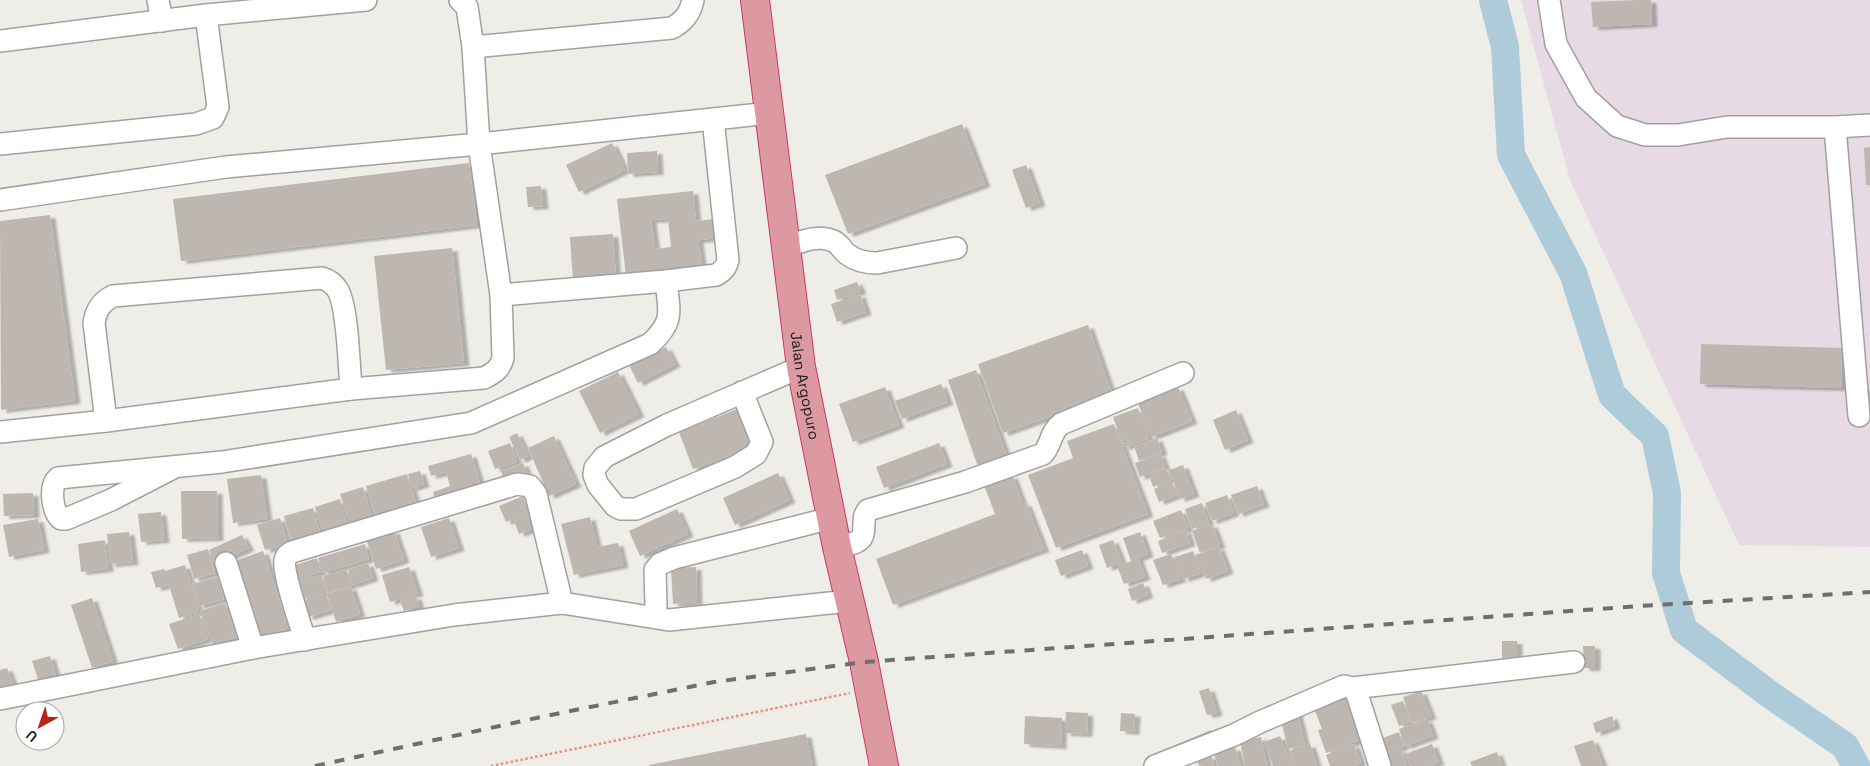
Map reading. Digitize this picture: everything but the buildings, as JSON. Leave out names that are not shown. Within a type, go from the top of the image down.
[{"type":"highway","name":"Jalan Argopuro","points":[[755,0],[801,367],[837,547],[864,662],[884,766]]},
{"type":"street","points":[[0,42],[160,10],[206,15],[366,0]]},
{"type":"street","points":[[0,432],[106,421],[352,389],[484,378],[494,373],[501,366],[503,358],[501,296],[479,144],[473,46],[467,7],[460,0]]},
{"type":"street","points":[[473,46],[672,28],[683,21],[691,9],[693,0]]},
{"type":"street","points":[[1549,0],[1556,44],[1586,98],[1617,126],[1645,135],[1678,135],[1728,127],[1835,127],[1870,125]]},
{"type":"street","points":[[0,144],[196,124],[213,118],[218,107],[206,15]]},
{"type":"street","points":[[0,200],[226,168],[479,144],[770,113]]},
{"type":"street","points":[[501,296],[666,281],[716,275],[722,272],[727,267],[728,260],[713,119]]},
{"type":"street","points":[[1835,127],[1859,416]]},
{"type":"street","points":[[787,246],[811,239],[826,239],[838,244],[847,254],[855,259],[876,263],[956,248]]},
{"type":"street","points":[[106,421],[94,323],[96,312],[104,300],[113,296],[322,278],[331,281],[338,290],[344,305],[352,389]]},
{"type":"street","points":[[173,468],[111,500],[66,519],[61,519],[56,511],[53,483],[58,478],[222,462],[472,424],[650,344],[660,335],[669,318],[666,281]]},
{"type":"street","points":[[742,392],[762,442],[756,454],[735,467],[636,509],[621,509],[615,506],[598,485],[594,475],[595,468],[604,457],[667,425],[742,392],[801,367]]},
{"type":"street","points":[[837,547],[856,543],[862,539],[864,535],[864,516],[868,510],[965,482],[1043,454],[1047,450],[1054,430],[1060,424],[1183,373]]},
{"type":"street","points":[[305,640],[287,577],[284,562],[286,556],[292,552],[517,484],[530,486],[536,494],[562,603]]},
{"type":"street","points":[[656,606],[655,570],[660,564],[674,558],[831,518]]},
{"type":"street","points":[[226,563],[253,648]]},
{"type":"street","points":[[0,699],[253,648],[454,615],[562,603],[669,620],[849,601]]},
{"type":"street","points":[[1155,766],[1234,735],[1344,686],[1352,688],[1574,662]]},
{"type":"street","points":[[1352,688],[1361,704],[1380,766]]},
{"type":"path","points":[[491,766],[868,689]]},
{"type":"shaded area","points":[[1521,0],[1870,0],[1870,547],[1739,545],[1570,180]]},
{"type":"waterway","points":[[1493,0],[1505,47],[1511,155],[1573,273],[1612,395],[1655,436],[1667,493],[1666,573],[1684,630],[1772,696],[1845,746],[1856,766]]},
{"type":"railway","points":[[315,766],[714,682],[864,662],[1640,606],[1870,592]]}]
